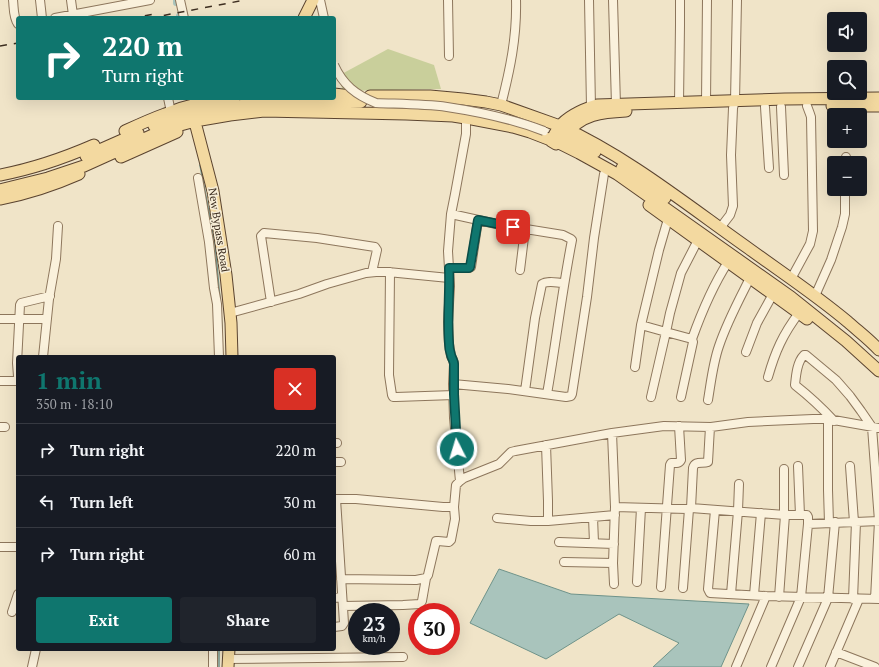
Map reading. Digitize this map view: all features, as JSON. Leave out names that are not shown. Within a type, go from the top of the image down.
[{"type":"main road","points":[[305,16],[313,0]]},
{"type":"main road","points":[[336,94],[352,96]]},
{"type":"main road","points":[[370,96],[430,96],[501,105],[622,168],[794,291],[842,329],[879,364]]},
{"type":"main road","points":[[558,135],[574,115],[597,105],[647,110],[734,104],[879,98]]},
{"type":"main road","points":[[0,190],[48,178],[84,166],[166,129],[216,100]]},
{"type":"main road","points":[[399,100],[449,102],[503,112],[546,126],[579,152],[617,174],[779,288],[846,341],[879,372]]},
{"type":"main road","points":[[0,175],[31,168],[77,152],[171,112],[197,111],[264,104],[361,102]]},
{"type":"main road","points":[[558,135],[581,120],[610,107],[706,102],[765,107],[879,106]]},
{"type":"main road","points":[[197,111],[208,123],[269,118],[418,119],[513,127]]},
{"type":"main road","points":[[0,199],[58,183],[177,132],[197,111]]},
{"type":"main road","points":[[0,183],[40,174],[75,161],[170,120],[197,111],[230,116],[264,111],[453,116],[513,127],[530,132],[588,140],[648,176],[827,304],[872,342],[879,350]]},
{"type":"main road","name":"New Bypass Road","points":[[197,111],[213,190],[210,218],[226,275],[231,324],[232,355]]},
{"type":"main road","points":[[558,135],[566,151],[604,174],[799,313],[842,346],[879,380]]},
{"type":"street","points":[[14,0],[14,15],[16,20]]},
{"type":"street","points":[[40,0],[42,16]]},
{"type":"street","points":[[71,0],[73,15]]},
{"type":"street","points":[[67,16],[150,0]]},
{"type":"street","points":[[180,0],[184,16]]},
{"type":"street","points":[[320,0],[324,16]]},
{"type":"street","points":[[448,0],[449,56]]},
{"type":"street","points":[[501,105],[512,61],[516,21],[516,0]]},
{"type":"street","points":[[589,0],[591,107]]},
{"type":"street","points":[[610,107],[613,0]]},
{"type":"street","points":[[679,103],[680,0]]},
{"type":"street","points":[[706,102],[707,0]]},
{"type":"street","points":[[720,228],[730,216],[733,206],[731,155],[734,104],[736,0]]},
{"type":"street","points":[[336,70],[344,83],[355,92],[376,103],[445,107],[485,114],[532,126],[558,135]]},
{"type":"street","points":[[168,100],[171,112]]},
{"type":"street","points":[[792,279],[810,244],[813,231],[811,117],[807,106]]},
{"type":"street","points":[[765,107],[769,168]]},
{"type":"street","points":[[781,107],[784,175]]},
{"type":"street","points":[[460,481],[454,418],[454,360],[451,356],[449,344],[448,250],[451,214],[463,149],[466,123]]},
{"type":"street","points":[[453,384],[525,391],[566,397],[571,396],[587,297],[604,174]]},
{"type":"street","points":[[198,178],[210,218],[209,242],[217,304],[219,355]]},
{"type":"street","points":[[815,296],[831,260],[842,227],[845,214],[845,196]]},
{"type":"street","points":[[451,214],[501,225],[563,235],[571,238],[572,240],[564,283],[555,351],[547,394]]},
{"type":"street","points":[[635,366],[641,325],[668,219]]},
{"type":"street","points":[[449,268],[465,269],[470,267],[478,220]]},
{"type":"street","points":[[43,355],[56,258],[58,226]]},
{"type":"street","points":[[520,270],[524,229]]},
{"type":"street","points":[[271,302],[261,236],[264,233],[317,238],[376,247],[377,250],[372,272]]},
{"type":"street","points":[[651,398],[670,313],[681,273],[698,240]]},
{"type":"street","points":[[681,397],[693,342],[692,339],[711,292],[728,262]]},
{"type":"street","points":[[230,312],[271,302],[327,284],[372,272],[390,272],[449,278]]},
{"type":"street","points":[[390,272],[389,375],[393,397],[454,394]]},
{"type":"street","points":[[708,400],[718,347],[750,278]]},
{"type":"street","points":[[525,391],[535,318],[542,284],[548,282],[564,283]]},
{"type":"street","points":[[746,352],[758,323],[773,294]]},
{"type":"street","points":[[17,355],[21,303],[50,296]]},
{"type":"street","points":[[768,377],[781,341],[790,324],[799,313]]},
{"type":"street","points":[[0,319],[47,319]]},
{"type":"street","points":[[641,325],[692,339]]},
{"type":"street","points":[[715,510],[708,589],[711,593],[779,597],[801,597],[828,598],[856,599],[877,599],[879,521],[875,427],[836,380],[822,367],[804,355],[798,367],[795,385],[805,392],[825,411],[831,420],[828,490],[832,523],[828,598],[798,667]]},
{"type":"street","points":[[0,381],[16,381]]},
{"type":"street","points":[[343,606],[420,604],[436,541],[449,542],[451,540],[456,485],[464,478],[499,464],[511,452],[612,433],[664,426],[710,428],[748,422],[831,420],[875,427]]},
{"type":"street","points":[[660,587],[670,466],[671,463],[677,463],[681,460],[679,426]]},
{"type":"street","points":[[683,588],[693,468],[694,464],[696,463],[708,462],[710,428]]},
{"type":"street","points":[[612,433],[615,511],[613,563],[614,584]]},
{"type":"street","points":[[546,445],[548,521]]},
{"type":"street","points":[[798,466],[800,515]]},
{"type":"street","points":[[830,667],[856,599],[855,522],[850,466]]},
{"type":"street","points":[[779,597],[784,514],[784,469]]},
{"type":"street","points":[[731,594],[739,484]]},
{"type":"street","points":[[336,499],[356,499],[454,507]]},
{"type":"street","points":[[637,582],[640,508]]},
{"type":"street","points":[[497,518],[548,521],[593,517],[615,511],[640,508],[807,515],[808,524],[801,597],[771,667]]},
{"type":"street","points":[[336,512],[341,579],[338,597],[343,606],[344,624],[342,626],[336,627]]},
{"type":"street","points":[[754,595],[761,513]]},
{"type":"street","points":[[593,517],[594,543]]},
{"type":"street","points":[[808,524],[879,521]]},
{"type":"street","points":[[559,542],[614,544]]},
{"type":"street","points":[[0,547],[16,547]]},
{"type":"street","points":[[564,562],[613,563]]},
{"type":"street","points":[[341,579],[416,580],[426,578]]},
{"type":"street","points":[[736,667],[766,596]]},
{"type":"street","points":[[12,612],[16,600]]},
{"type":"street","points":[[32,667],[36,651]]},
{"type":"street","points":[[213,651],[213,667]]},
{"type":"street","points":[[836,652],[875,667]]},
{"type":"street","points":[[228,655],[403,656]]},
{"type":"green space","points":[[388,49],[434,65],[441,89],[343,91],[338,76]]},
{"type":"water","points":[[499,569],[571,594],[749,604],[721,667],[653,667],[679,643],[619,614],[546,659],[470,623]]},
{"type":"waterway","points":[[200,165],[215,244],[220,299]]},
{"type":"waterway","points":[[221,311],[222,329]]},
{"type":"waterway","points":[[219,651],[219,667]]},
{"type":"railway","points":[[161,16],[245,0]]},
{"type":"railway","points":[[143,16],[155,14]]},
{"type":"railway","points":[[0,46],[16,43]]},
{"type":"route","points":[[457,449],[454,418],[454,360],[451,356],[449,344],[448,322],[450,286],[449,268],[465,269],[470,267],[478,220],[513,227]]}]
